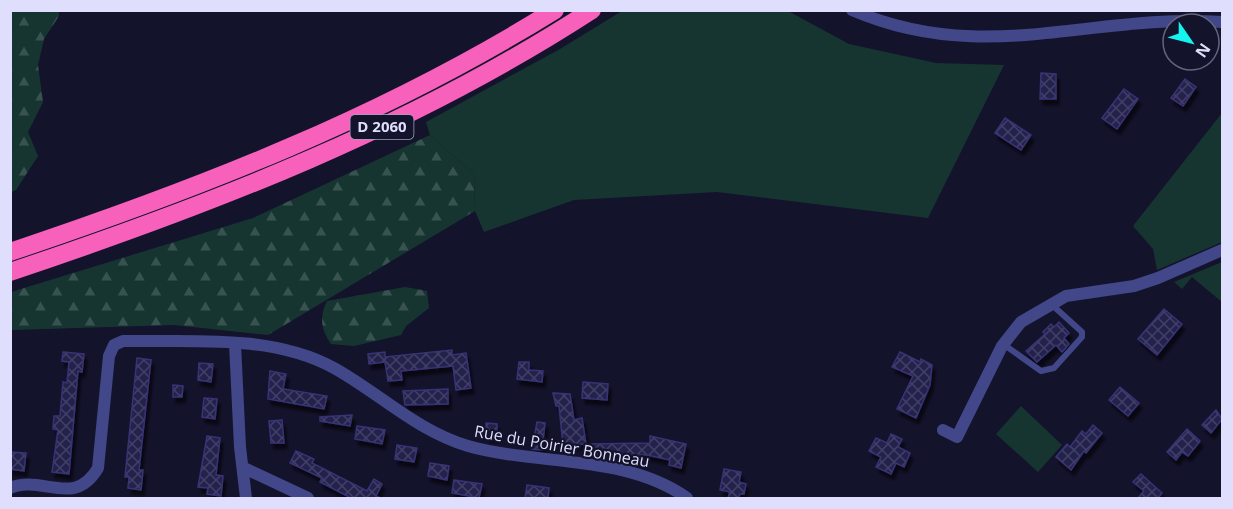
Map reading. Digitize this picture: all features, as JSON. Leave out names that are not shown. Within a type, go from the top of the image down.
[{"type":"highway","name":"D 2060","points":[[10,252],[130,212],[250,166],[343,125],[474,57],[555,10]]},
{"type":"highway","name":"D 2060","points":[[10,272],[162,221],[268,179],[362,137],[493,69],[592,10]]},
{"type":"street","points":[[852,10],[870,18],[931,35],[969,39],[1006,38],[1161,18]]},
{"type":"street","points":[[944,430],[957,437],[1003,345],[1021,322],[1066,296],[1134,286],[1158,279],[1222,250]]},
{"type":"street","name":"Rue du Poirier Bonneau","points":[[10,488],[20,486],[71,490],[81,489],[92,481],[98,468],[110,356],[114,345],[123,341],[235,344],[277,348],[312,358],[335,368],[421,425],[464,445],[487,451],[628,472],[662,482],[687,498]]},
{"type":"street","points":[[235,344],[246,498]]},
{"type":"street","points":[[243,468],[308,498]]},
{"type":"lane","points":[[1003,345],[1041,371],[1054,368],[1082,337],[1082,332],[1051,303]]},
{"type":"green space","points":[[11,10],[59,11],[59,16],[44,39],[38,65],[43,102],[28,132],[38,156],[16,190],[11,192]]},
{"type":"green space","points":[[622,11],[788,11],[849,44],[936,63],[1004,65],[928,218],[717,192],[574,200],[484,232],[475,211],[474,174],[430,135],[426,122],[560,49]]},
{"type":"green space","points":[[1222,113],[1222,242],[1157,270],[1153,249],[1133,226]]},
{"type":"green space","points":[[430,135],[474,174],[475,211],[268,335],[174,325],[11,330],[11,292],[253,218]]},
{"type":"green space","points":[[1222,262],[1222,302],[1192,277],[1182,289],[1174,282]]},
{"type":"green space","points":[[405,287],[427,291],[429,308],[406,326],[401,335],[354,346],[331,344],[322,323],[327,301]]},
{"type":"green space","points":[[1021,406],[1062,445],[1038,472],[996,434]]},
{"type":"building","points":[[1041,73],[1056,74],[1056,99],[1040,99]]},
{"type":"building","points":[[1185,79],[1196,87],[1183,106],[1171,98]]},
{"type":"building","points":[[1124,89],[1138,99],[1117,129],[1102,118]]},
{"type":"building","points":[[1005,118],[1031,135],[1021,150],[995,133]]},
{"type":"building","points":[[1164,309],[1182,324],[1157,355],[1138,339]]},
{"type":"building","points":[[1059,322],[1069,333],[1064,338],[1069,344],[1062,352],[1056,345],[1037,362],[1026,351],[1045,334],[1043,332],[1051,324],[1054,327]]},
{"type":"building","points":[[452,350],[452,355],[466,353],[471,388],[456,390],[453,366],[401,371],[402,380],[388,381],[385,362],[369,364],[368,354],[385,352],[385,357]]},
{"type":"building","points":[[63,352],[84,354],[82,372],[78,371],[69,474],[52,472],[58,430],[53,429],[54,416],[60,416],[63,382],[67,383],[69,362],[62,361]]},
{"type":"building","points":[[900,352],[932,365],[930,385],[916,418],[897,409],[913,376],[892,367]]},
{"type":"building","points":[[137,358],[151,360],[139,470],[143,470],[141,490],[128,488],[129,477],[125,477]]},
{"type":"building","points":[[519,362],[529,362],[529,370],[543,371],[542,382],[517,379]]},
{"type":"building","points":[[199,363],[213,364],[211,382],[198,380]]},
{"type":"building","points":[[270,371],[286,374],[283,389],[327,396],[324,409],[268,399]]},
{"type":"building","points":[[583,382],[608,384],[607,400],[582,398]]},
{"type":"building","points":[[173,385],[183,386],[182,397],[173,397]]},
{"type":"building","points":[[1120,387],[1139,403],[1128,416],[1109,400]]},
{"type":"building","points":[[448,389],[448,404],[405,405],[403,391]]},
{"type":"building","points":[[553,393],[570,394],[574,420],[582,418],[586,444],[563,445],[559,406],[556,406]]},
{"type":"building","points":[[204,398],[217,399],[215,419],[202,417]]},
{"type":"building","points":[[1216,410],[1222,419],[1211,433],[1202,425]]},
{"type":"building","points":[[352,415],[350,426],[320,421],[320,417]]},
{"type":"building","points":[[282,420],[284,443],[271,443],[269,421]]},
{"type":"building","points":[[537,422],[545,423],[542,450],[532,449]]},
{"type":"building","points":[[486,423],[497,424],[497,437],[486,436]]},
{"type":"building","points":[[1093,425],[1102,433],[1086,453],[1084,451],[1071,470],[1056,457],[1067,444],[1070,447],[1082,431],[1086,434]]},
{"type":"building","points":[[357,426],[385,430],[382,444],[355,439]]},
{"type":"building","points":[[1187,429],[1200,441],[1188,456],[1182,452],[1176,460],[1167,452]]},
{"type":"building","points":[[891,434],[902,439],[898,447],[910,453],[904,467],[896,463],[891,474],[876,467],[881,457],[869,451],[876,438],[887,443]]},
{"type":"building","points":[[207,436],[220,438],[216,475],[223,476],[221,496],[207,494],[208,488],[198,487]]},
{"type":"building","points":[[650,436],[686,444],[681,468],[669,465],[670,460],[647,455],[624,455],[624,462],[592,456],[592,444],[650,443]]},
{"type":"building","points":[[397,445],[417,448],[414,462],[395,459]]},
{"type":"building","points":[[296,451],[314,459],[312,463],[367,491],[374,479],[382,484],[376,496],[380,498],[351,498],[320,482],[322,478],[290,463]]},
{"type":"building","points":[[10,452],[26,453],[24,471],[10,469]]},
{"type":"building","points":[[430,463],[449,466],[447,480],[428,476]]},
{"type":"building","points":[[724,469],[741,472],[739,482],[746,484],[744,494],[740,494],[738,498],[728,498],[730,492],[720,490]]},
{"type":"building","points":[[1141,474],[1162,493],[1158,498],[1138,498],[1144,491],[1133,482]]},
{"type":"building","points":[[454,480],[482,484],[479,498],[452,493]]},
{"type":"building","points":[[527,485],[549,488],[548,498],[525,498]]}]
